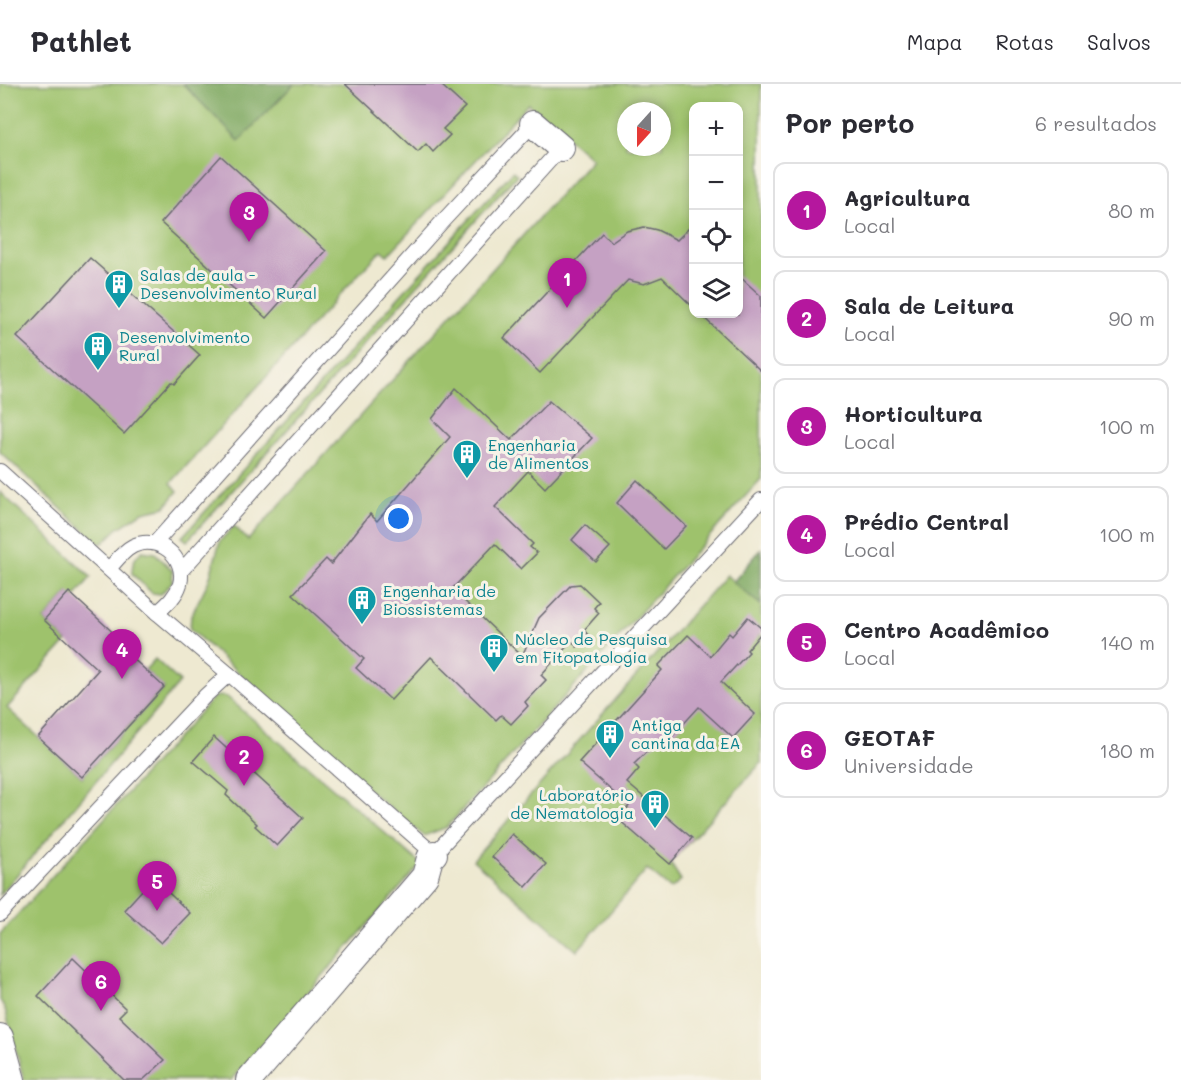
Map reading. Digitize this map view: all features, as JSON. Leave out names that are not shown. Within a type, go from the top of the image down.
[{"type":"street","points":[[533,124],[561,148]]},
{"type":"street","points":[[249,1080],[425,876],[430,858],[434,854]]},
{"type":"street","points":[[0,1036],[12,1080]]},
{"type":"lane","points":[[155,543],[441,223],[533,124]]},
{"type":"lane","points":[[181,571],[561,148]]},
{"type":"lane","points":[[0,471],[157,613],[434,854],[761,500]]},
{"type":"lane","points":[[109,569],[133,546],[144,543],[155,543],[172,553],[181,571],[180,582],[177,592],[157,613]]},
{"type":"lane","points":[[0,914],[205,696],[229,674]]},
{"type":"green space","points":[[0,84],[183,84],[239,140],[294,84],[761,84],[761,479],[447,827],[424,836],[372,793],[190,629],[191,616],[209,580],[220,541],[234,526],[248,540],[592,159],[528,104],[388,255],[382,250],[356,277],[171,483],[178,491],[165,507],[143,512],[117,529],[103,543],[98,543],[0,452]]},
{"type":"green space","points":[[183,84],[294,84],[239,141]]},
{"type":"green space","points":[[513,171],[517,175],[187,541],[182,537]]},
{"type":"green space","points":[[0,492],[91,577],[74,598],[68,593],[44,620],[67,641],[7,708],[82,777],[164,688],[145,670],[155,659],[180,682],[0,895]]},
{"type":"green space","points":[[761,549],[761,605],[733,582]]},
{"type":"green space","points":[[142,551],[155,553],[173,571],[172,582],[161,594],[152,593],[132,574],[134,561]]},
{"type":"green space","points":[[726,575],[761,605],[761,763],[670,863],[681,880],[671,889],[647,869],[577,951],[473,860]]},
{"type":"green space","points":[[214,697],[227,697],[421,864],[231,1080],[24,1080],[5,1009],[0,1000],[0,934]]},
{"type":"building","points":[[345,84],[440,84],[465,107],[443,129],[450,135],[433,152],[426,144],[418,152]]},
{"type":"building","points":[[221,156],[326,251],[266,318],[161,223]]},
{"type":"building","points":[[644,227],[657,230],[677,240],[689,228],[689,303],[662,277],[644,284],[628,280],[540,373],[504,338],[602,233],[611,242],[627,231]]},
{"type":"building","points":[[90,258],[200,355],[174,384],[171,382],[124,434],[17,337]]},
{"type":"building","points":[[743,280],[761,296],[761,371],[704,318],[743,318]]},
{"type":"building","points":[[456,388],[511,440],[549,401],[592,438],[545,488],[528,471],[495,507],[533,544],[530,547],[537,553],[521,569],[495,544],[452,589],[522,656],[539,618],[571,585],[580,584],[599,602],[594,608],[599,613],[584,630],[588,635],[577,647],[572,641],[541,675],[546,680],[525,702],[528,706],[511,724],[501,715],[496,720],[431,657],[391,700],[356,668],[364,659],[293,594],[326,559],[331,564],[370,514],[377,521],[450,437],[432,419]]},
{"type":"building","points":[[637,480],[686,526],[664,549],[617,503]]},
{"type":"building","points":[[585,525],[610,547],[596,562],[572,540]]},
{"type":"building","points":[[69,592],[131,649],[127,653],[164,687],[82,777],[38,737],[98,670],[44,620]]},
{"type":"building","points":[[748,617],[761,628],[761,633],[747,650],[749,652],[721,682],[755,714],[733,738],[699,707],[666,743],[661,738],[634,764],[639,769],[627,783],[692,838],[670,864],[618,819],[629,806],[579,762],[662,670],[658,666],[688,635],[710,656],[729,633],[732,636]]},
{"type":"building","points":[[214,737],[303,818],[277,846],[226,795],[228,791],[193,761]]},
{"type":"building","points":[[512,834],[546,864],[526,887],[492,857]]},
{"type":"building","points":[[153,878],[190,913],[161,943],[124,910]]},
{"type":"building","points":[[73,958],[126,1009],[119,1016],[165,1060],[143,1080],[124,1080],[38,996]]},
{"type":"place","name":"Horticultura","points":[[249,242]]},
{"type":"place","name":"Agricultura","points":[[567,308]]},
{"type":"place","name":"Salas de aula - Desenvolvimento Rural","points":[[119,310]]},
{"type":"place","name":"Desenvolvimento Rural","points":[[98,372]]},
{"type":"place","name":"Engenharia de Alimentos","points":[[467,480]]},
{"type":"place","name":"Engenharia de Biossistemas","points":[[362,626]]},
{"type":"place","name":"Núcleo de Pesquisa em Fitopatologia","points":[[494,674]]},
{"type":"place","name":"Prédio Central","points":[[122,679]]},
{"type":"place","name":"Antiga cantina da EA","points":[[610,760]]},
{"type":"place","name":"Sala de Leitura","points":[[244,786]]},
{"type":"place","name":"Laboratório de Nematologia","points":[[655,830]]},
{"type":"place","name":"Centro Acadêmico","points":[[157,911]]},
{"type":"place","name":"GEOTAF","points":[[101,1011]]}]
